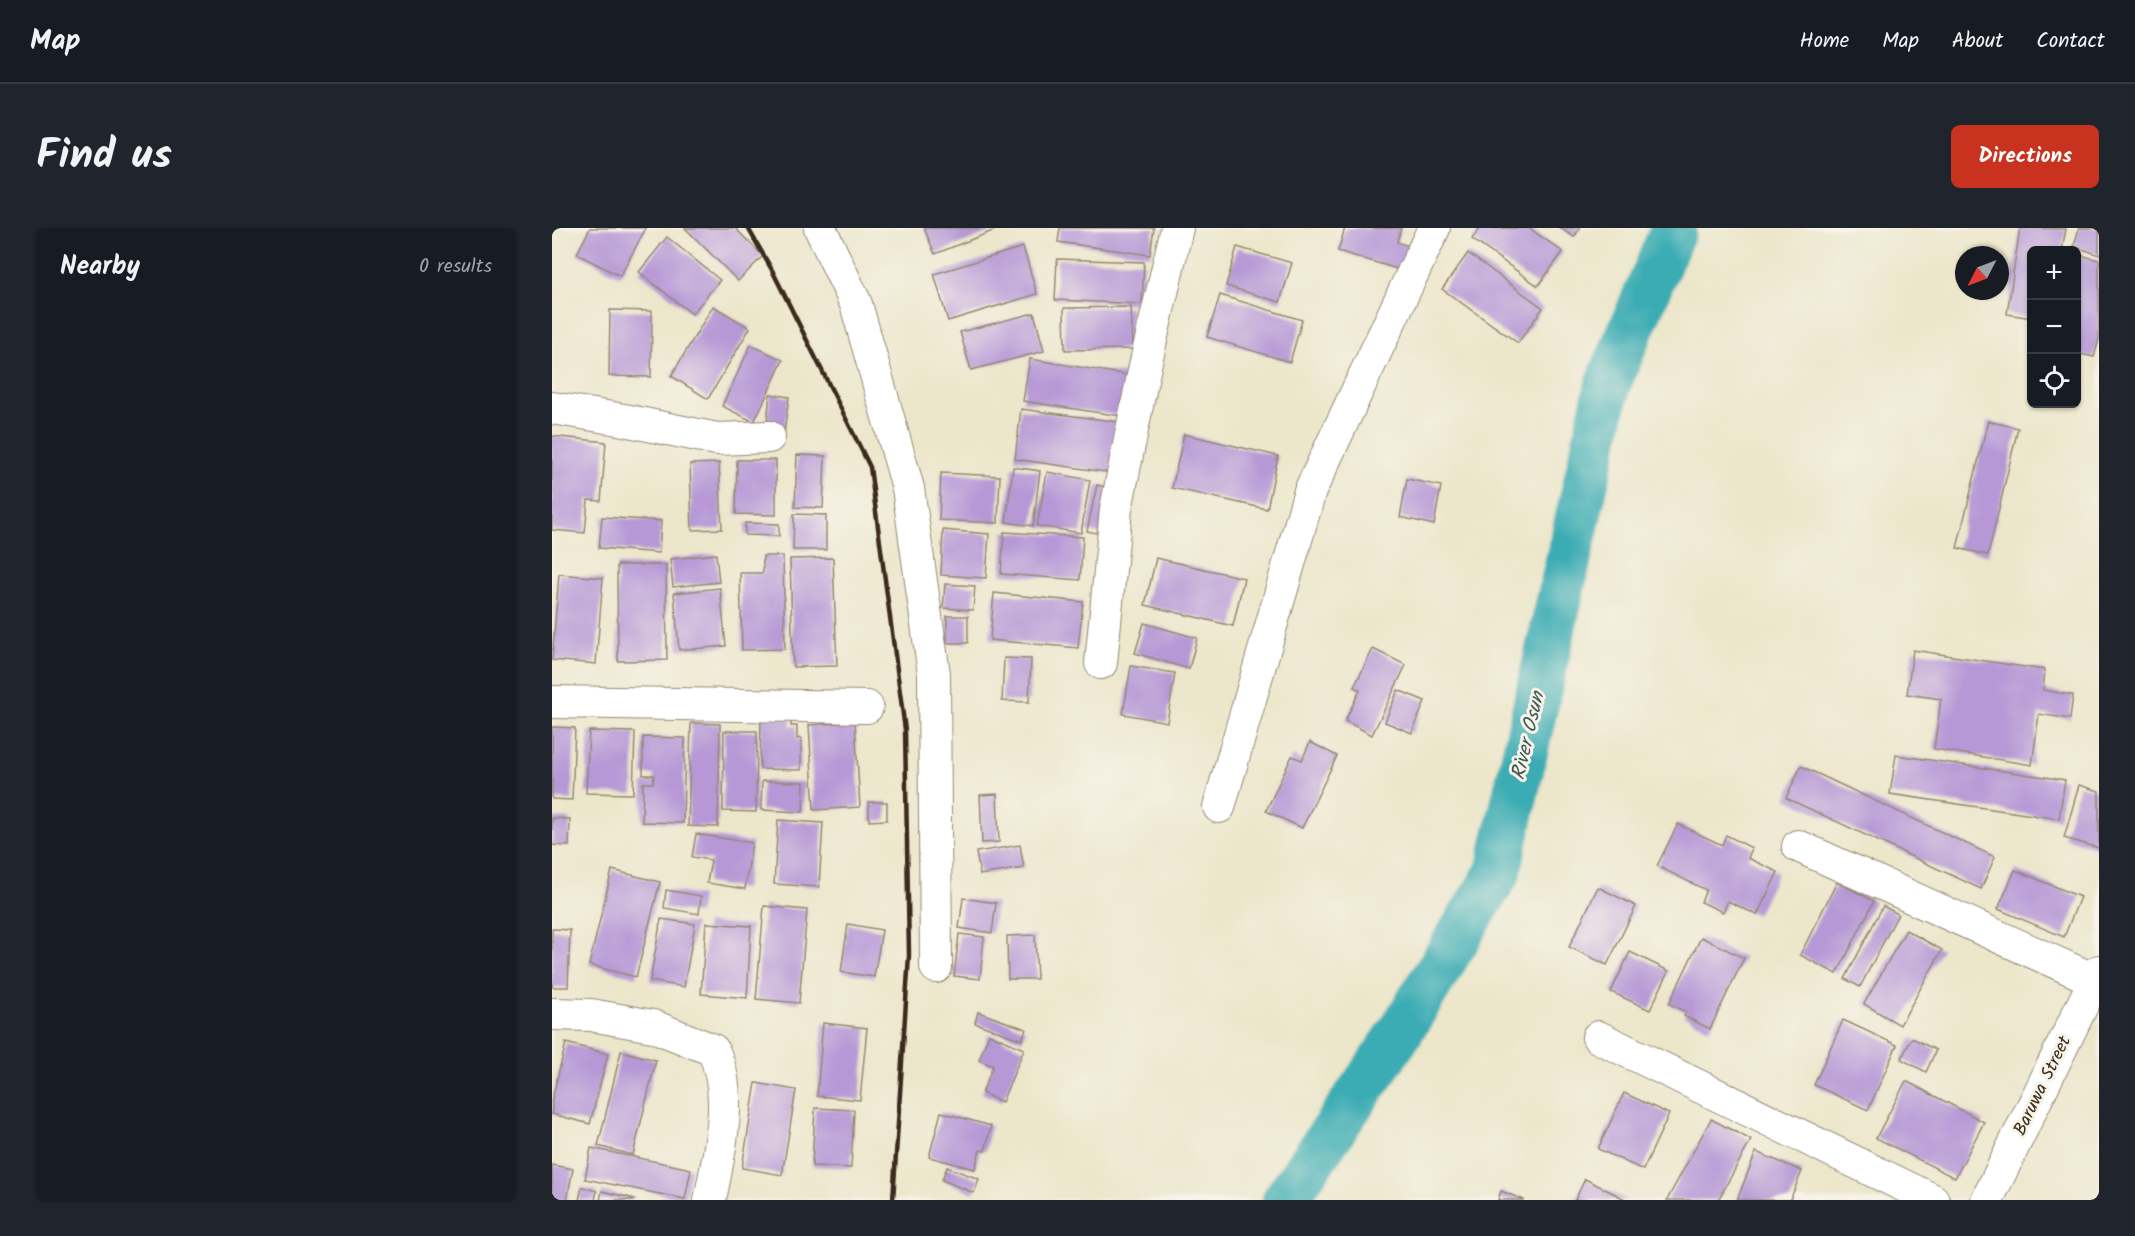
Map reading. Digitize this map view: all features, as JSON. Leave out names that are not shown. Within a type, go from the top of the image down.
[{"type":"street","points":[[820,228],[856,304],[908,488],[934,674],[936,967]]},
{"type":"street","points":[[1101,663],[1116,509],[1145,366],[1177,228]]},
{"type":"street","points":[[1219,807],[1310,491],[1434,228]]},
{"type":"street","points":[[552,408],[717,439],[769,437]]},
{"type":"street","points":[[552,702],[867,707]]},
{"type":"street","points":[[1798,846],[2098,978]]},
{"type":"street","name":"Baruwa Street","points":[[1987,1200],[2098,978]]},
{"type":"street","points":[[552,1014],[591,1015],[653,1026],[713,1050],[720,1065],[723,1089],[723,1129],[710,1200]]},
{"type":"street","points":[[1598,1037],[1933,1200]]},
{"type":"building","points":[[590,228],[646,228],[620,276],[577,254]]},
{"type":"building","points":[[685,228],[735,228],[763,256],[738,281]]},
{"type":"building","points":[[924,228],[1000,228],[935,254]]},
{"type":"building","points":[[1060,228],[1154,228],[1150,255],[1058,242]]},
{"type":"building","points":[[1345,228],[1401,228],[1397,242],[1414,248],[1407,272],[1338,251]]},
{"type":"building","points":[[1480,228],[1529,228],[1563,252],[1538,286],[1472,239]]},
{"type":"building","points":[[1560,228],[1580,228],[1574,237]]},
{"type":"building","points":[[2020,228],[2066,229],[2063,246],[2027,246],[2027,317],[2007,314]]},
{"type":"building","points":[[2079,228],[2099,228],[2099,255],[2081,249],[2081,246],[2074,246]]},
{"type":"building","points":[[667,237],[720,280],[692,314],[639,272]]},
{"type":"building","points":[[1023,247],[1037,294],[948,321],[934,274]]},
{"type":"building","points":[[1237,247],[1292,263],[1280,302],[1226,286]]},
{"type":"building","points":[[1468,253],[1543,308],[1518,343],[1442,289]]},
{"type":"building","points":[[2081,255],[2099,260],[2099,339],[2094,357],[2081,354]]},
{"type":"building","points":[[1057,259],[1144,262],[1142,304],[1055,300]]},
{"type":"building","points":[[1220,295],[1302,320],[1290,362],[1207,337]]},
{"type":"building","points":[[713,306],[750,328],[708,399],[671,376]]},
{"type":"building","points":[[1131,307],[1133,349],[1065,350],[1064,308]]},
{"type":"building","points":[[610,310],[652,311],[651,377],[609,376]]},
{"type":"building","points":[[1034,313],[1044,351],[971,370],[960,332]]},
{"type":"building","points":[[751,345],[783,360],[754,422],[722,406]]},
{"type":"building","points":[[1030,359],[1134,376],[1127,417],[1023,401]]},
{"type":"building","points":[[770,394],[789,397],[784,433],[766,431]]},
{"type":"building","points":[[1021,409],[1119,422],[1112,473],[1015,459]]},
{"type":"building","points":[[1988,421],[2018,428],[1988,555],[1957,548]]},
{"type":"building","points":[[1184,434],[1278,456],[1267,509],[1172,488]]},
{"type":"building","points":[[552,436],[606,442],[601,501],[588,500],[585,533],[552,530]]},
{"type":"building","points":[[797,455],[825,456],[823,508],[795,507]]},
{"type":"building","points":[[737,460],[776,460],[776,515],[736,514]]},
{"type":"building","points":[[719,463],[722,529],[692,530],[690,464]]},
{"type":"building","points":[[1013,467],[1040,471],[1033,526],[1006,522]]},
{"type":"building","points":[[1047,472],[1090,480],[1081,533],[1037,526]]},
{"type":"building","points":[[941,473],[1000,476],[998,523],[939,520]]},
{"type":"building","points":[[1407,479],[1441,486],[1434,525],[1400,517]]},
{"type":"building","points":[[1097,485],[1116,489],[1106,535],[1087,531]]},
{"type":"building","points":[[794,514],[826,515],[826,550],[793,550]]},
{"type":"building","points":[[602,517],[661,521],[659,553],[599,548]]},
{"type":"building","points":[[745,523],[779,524],[779,536],[745,535]]},
{"type":"building","points":[[943,530],[989,534],[986,578],[941,575]]},
{"type":"building","points":[[1004,532],[1083,537],[1080,580],[1001,574]]},
{"type":"building","points":[[716,554],[719,582],[673,587],[670,559]]},
{"type":"building","points":[[763,556],[783,556],[785,649],[742,650],[740,573],[763,573]]},
{"type":"building","points":[[833,558],[837,666],[793,667],[790,559]]},
{"type":"building","points":[[1156,558],[1244,578],[1233,626],[1145,605]]},
{"type":"building","points":[[617,565],[666,565],[667,660],[618,661]]},
{"type":"building","points":[[559,574],[603,578],[596,664],[552,660]]},
{"type":"building","points":[[945,584],[975,586],[973,610],[943,608]]},
{"type":"building","points":[[720,588],[726,646],[679,650],[674,593]]},
{"type":"building","points":[[994,593],[1083,602],[1078,648],[990,640]]},
{"type":"building","points":[[947,616],[968,616],[968,643],[947,643]]},
{"type":"building","points":[[1144,623],[1197,638],[1189,669],[1135,653]]},
{"type":"building","points":[[1373,649],[1406,665],[1372,735],[1345,721],[1360,690],[1354,687]]},
{"type":"building","points":[[1913,650],[2045,670],[2043,690],[2073,695],[2070,719],[2039,714],[2032,765],[1934,749],[1941,699],[1907,694]]},
{"type":"building","points":[[1004,658],[1031,659],[1029,702],[1002,701]]},
{"type":"building","points":[[1131,666],[1175,673],[1167,722],[1123,714]]},
{"type":"building","points":[[1398,690],[1425,701],[1412,733],[1385,722]]},
{"type":"building","points":[[761,717],[791,718],[791,726],[797,726],[797,739],[801,738],[801,770],[760,769]]},
{"type":"building","points":[[855,722],[860,807],[814,810],[809,725]]},
{"type":"building","points":[[691,723],[720,724],[718,827],[688,826]]},
{"type":"building","points":[[552,727],[575,728],[572,800],[552,799]]},
{"type":"building","points":[[589,731],[635,732],[633,794],[586,793]]},
{"type":"building","points":[[724,731],[757,731],[756,812],[723,811]]},
{"type":"building","points":[[643,737],[685,738],[683,823],[642,822],[643,783],[653,783],[654,775],[643,775]]},
{"type":"building","points":[[1310,742],[1337,756],[1302,828],[1266,811],[1292,756],[1302,760]]},
{"type":"building","points":[[1896,755],[2065,780],[2059,819],[1890,794]]},
{"type":"building","points":[[1801,766],[1995,857],[1981,889],[1786,798]]},
{"type":"building","points":[[762,781],[804,782],[803,812],[761,810]]},
{"type":"building","points":[[2079,785],[2099,791],[2099,848],[2064,838]]},
{"type":"building","points":[[997,794],[999,842],[982,843],[980,795]]},
{"type":"building","points":[[869,802],[887,802],[887,820],[869,821]]},
{"type":"building","points":[[552,818],[570,819],[569,846],[552,845]]},
{"type":"building","points":[[778,820],[823,823],[819,887],[774,884]]},
{"type":"building","points":[[1678,824],[1722,845],[1726,835],[1752,848],[1748,858],[1778,872],[1757,915],[1728,901],[1723,912],[1701,902],[1706,890],[1657,866]]},
{"type":"building","points":[[696,834],[752,843],[745,889],[707,883],[711,860],[692,857]]},
{"type":"building","points":[[1020,845],[1024,868],[980,875],[976,852]]},
{"type":"building","points":[[612,870],[660,882],[636,977],[589,965]]},
{"type":"building","points":[[2015,870],[2080,897],[2064,937],[1998,909]]},
{"type":"building","points":[[1837,882],[1874,901],[1837,974],[1800,955]]},
{"type":"building","points":[[1598,887],[1636,906],[1607,965],[1569,947]]},
{"type":"building","points":[[666,890],[701,896],[699,914],[664,908]]},
{"type":"building","points":[[963,898],[996,903],[992,933],[959,928]]},
{"type":"building","points":[[764,906],[807,910],[799,1003],[756,999]]},
{"type":"building","points":[[1883,906],[1898,914],[1860,987],[1845,979]]},
{"type":"building","points":[[661,919],[695,924],[684,987],[650,981]]},
{"type":"building","points":[[706,923],[751,926],[747,998],[701,994]]},
{"type":"building","points":[[848,924],[882,930],[874,977],[841,972]]},
{"type":"building","points":[[552,929],[570,930],[568,987],[552,987]]},
{"type":"building","points":[[1906,930],[1942,950],[1900,1025],[1864,1004]]},
{"type":"building","points":[[959,934],[984,937],[980,979],[954,976]]},
{"type":"building","points":[[1035,935],[1037,979],[1008,979],[1007,936]]},
{"type":"building","points":[[1701,937],[1744,958],[1710,1029],[1684,1016],[1686,1012],[1669,1004]]},
{"type":"building","points":[[1630,952],[1669,971],[1650,1010],[1611,992]]},
{"type":"building","points":[[978,1012],[1026,1029],[1022,1040],[975,1023]]},
{"type":"building","points":[[1843,1020],[1897,1045],[1868,1110],[1814,1085]]},
{"type":"building","points":[[823,1023],[867,1028],[860,1100],[817,1096]]},
{"type":"building","points":[[989,1034],[1024,1049],[1002,1102],[982,1093],[993,1066],[979,1060]]},
{"type":"building","points":[[1912,1038],[1936,1050],[1926,1072],[1901,1059]]},
{"type":"building","points":[[566,1043],[608,1054],[590,1124],[552,1114],[552,1099]]},
{"type":"building","points":[[621,1051],[656,1060],[633,1155],[598,1146]]},
{"type":"building","points":[[1906,1081],[1984,1122],[1955,1178],[1876,1138]]},
{"type":"building","points":[[756,1083],[796,1090],[782,1175],[742,1168]]},
{"type":"building","points":[[1624,1093],[1669,1114],[1643,1170],[1598,1149]]},
{"type":"building","points":[[815,1108],[854,1110],[851,1168],[812,1166]]},
{"type":"building","points":[[941,1112],[991,1126],[985,1151],[980,1150],[975,1169],[929,1157]]},
{"type":"building","points":[[1711,1119],[1751,1140],[1718,1200],[1667,1200]]},
{"type":"building","points":[[591,1148],[691,1169],[685,1199],[585,1179]]},
{"type":"building","points":[[1756,1152],[1802,1171],[1790,1200],[1737,1200]]},
{"type":"building","points":[[552,1165],[573,1169],[567,1200],[552,1200]]},
{"type":"building","points":[[947,1167],[979,1179],[974,1193],[942,1180]]},
{"type":"building","points":[[1585,1179],[1627,1200],[1575,1200]]},
{"type":"building","points":[[582,1187],[597,1191],[595,1200],[579,1200]]},
{"type":"building","points":[[602,1191],[635,1199],[600,1200]]},
{"type":"building","points":[[1501,1191],[1524,1200],[1498,1200]]},
{"type":"waterway","name":"River Osun","points":[[1285,1200],[1396,1039],[1498,872],[1608,384],[1674,228]]},
{"type":"railway","points":[[748,228],[772,270],[870,467],[905,730],[909,955],[893,1200]]}]
